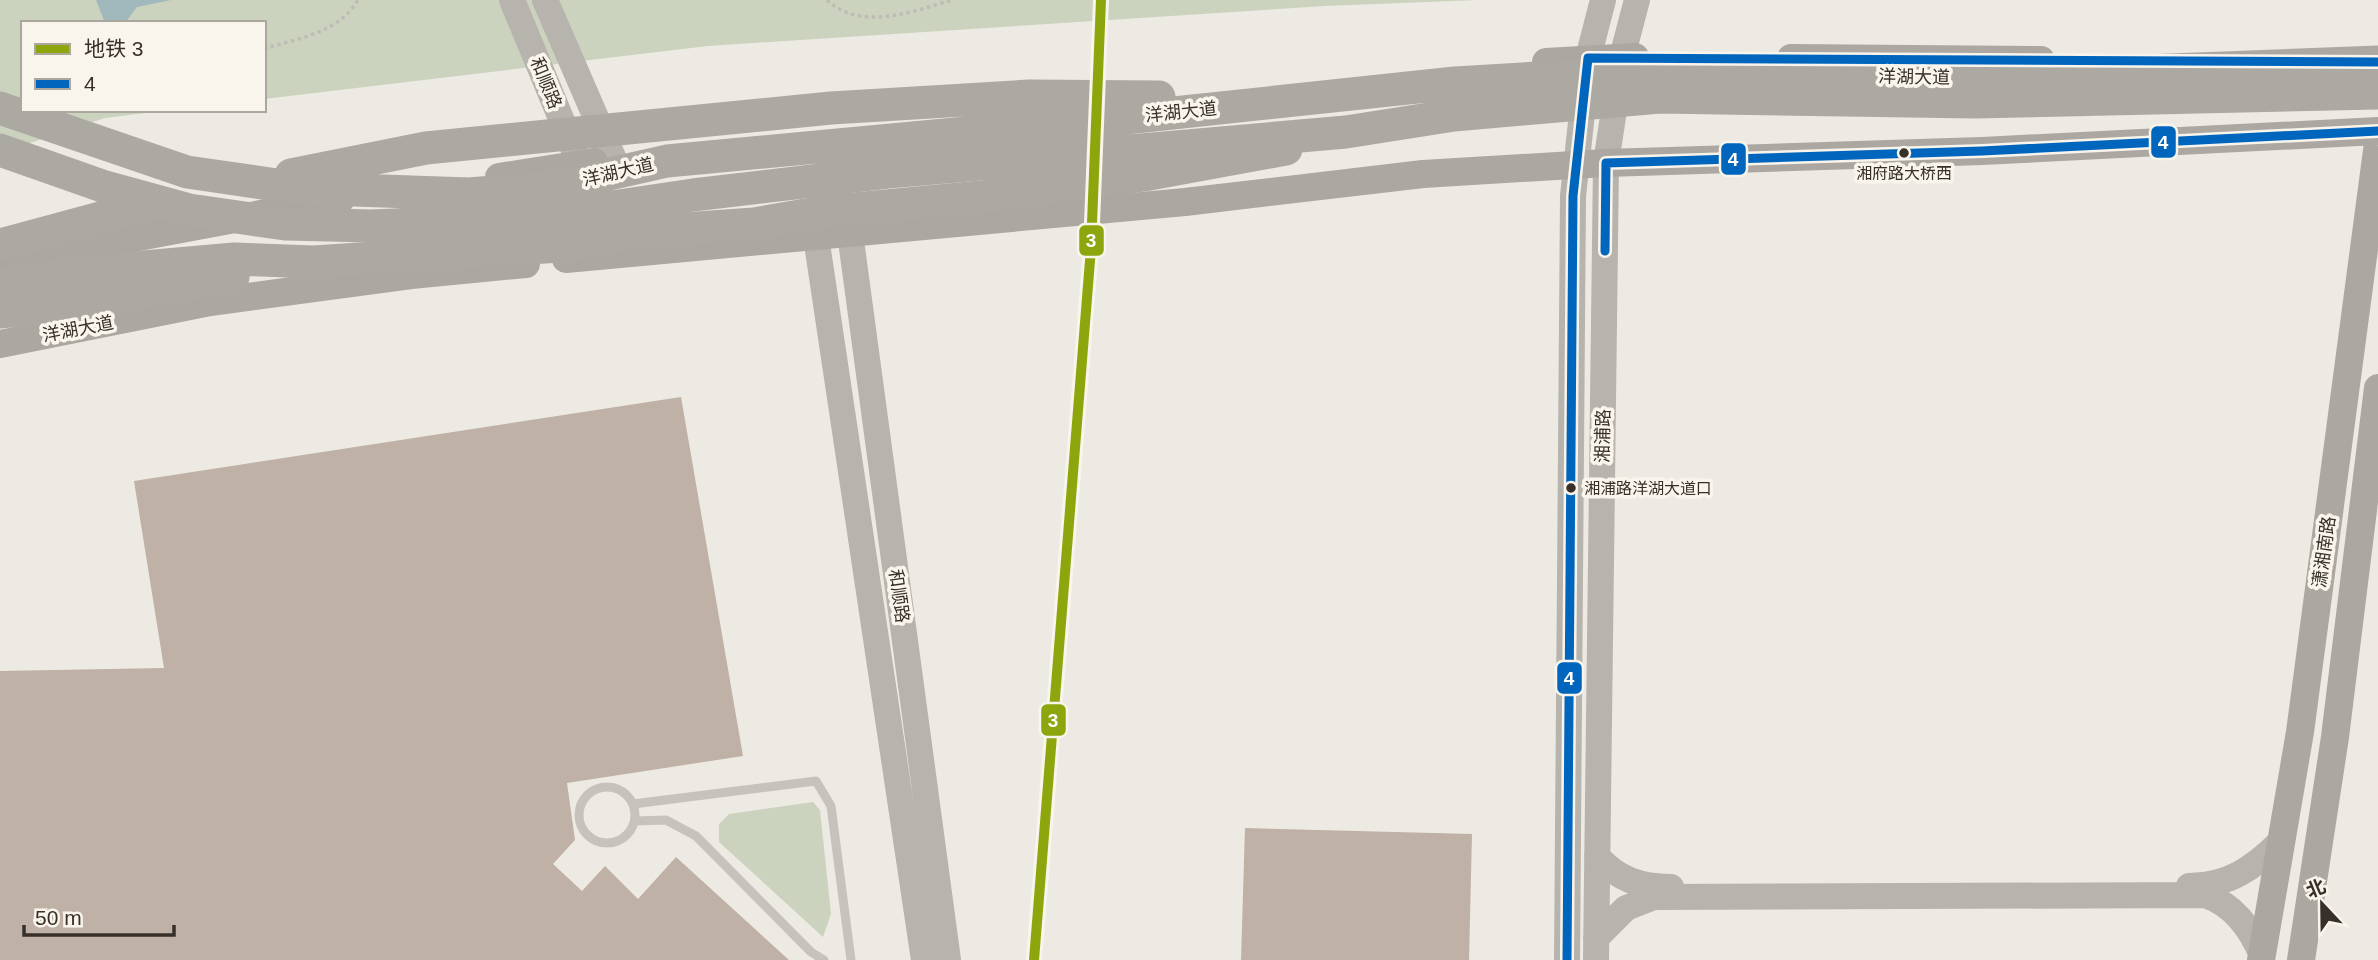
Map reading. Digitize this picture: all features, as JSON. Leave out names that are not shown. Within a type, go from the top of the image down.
[{"type":"highway","name":"洋湖大道","points":[[0,108],[187,172],[296,188],[469,194],[552,187],[667,160],[1112,119],[1361,92],[1656,71],[1961,78],[2378,72]]},
{"type":"highway","name":"洋湖大道","points":[[0,150],[105,187],[189,210],[285,224],[372,226],[531,219],[693,195],[888,172],[1346,132],[1454,116],[1660,97],[1975,102],[2378,72]]},
{"type":"highway","points":[[0,245],[129,208],[222,188],[426,149],[525,137],[612,132],[831,108],[955,100],[1085,96],[1280,99],[1361,92]]},
{"type":"highway","points":[[0,286],[64,274],[234,259],[313,262],[575,245],[628,233],[754,224],[823,212],[981,197],[1144,175],[1274,153],[1346,132]]},
{"type":"highway","points":[[0,312],[76,304],[313,262]]},
{"type":"main road","name":"和顺路","points":[[512,0],[580,166]]},
{"type":"main road","name":"和顺路","points":[[545,0],[613,157]]},
{"type":"main road","name":"湘浦路","points":[[1567,960],[1575,165],[1588,58],[1603,0]]},
{"type":"main road","name":"湘浦路","points":[[1596,949],[1606,163],[1622,57],[1637,0]]},
{"type":"main road","points":[[0,263],[326,201],[580,166],[613,157],[686,145],[1588,58],[2378,72]]},
{"type":"main road","name":"洋湖大道","points":[[0,344],[210,302],[411,275],[1185,202],[1423,174],[1606,163],[1982,151],[2378,131]]},
{"type":"main road","name":"潇湘南路","points":[[2262,958],[2300,732],[2378,143]]},
{"type":"main road","name":"和顺路","points":[[850,233],[948,960]]},
{"type":"main road","name":"和顺路","points":[[816,237],[924,960]]},
{"type":"main road","name":"潇湘南路","points":[[2301,960],[2335,737],[2378,388]]},
{"type":"main road","points":[[1597,856],[1620,877],[1653,887],[2210,886],[2244,872],[2281,841]]},
{"type":"main road","points":[[1596,949],[1626,908],[1654,897],[2205,895],[2218,900],[2233,911],[2255,939],[2262,958]]},
{"type":"lane","points":[[633,804],[816,780],[831,806],[851,960]]},
{"type":"lane","points":[[612,788],[628,796],[633,804],[635,821],[625,837],[607,844],[589,838],[579,821],[582,803],[594,790],[612,788]]},
{"type":"lane","points":[[635,821],[666,820],[696,836],[811,953],[824,960]]},
{"type":"path","points":[[266,48],[326,30],[351,12],[358,0]]},
{"type":"path","points":[[827,0],[862,16],[896,16],[952,0]]},
{"type":"green space","points":[[0,0],[1478,0],[1325,6],[708,46],[266,99],[266,21],[21,21],[21,112],[154,112],[105,118],[0,153]]},
{"type":"green space","points":[[813,802],[820,810],[831,914],[823,937],[719,842],[719,824],[729,814]]},
{"type":"water","points":[[96,0],[171,0],[137,7],[126,21],[104,21]]},
{"type":"building","points":[[681,397],[743,756],[567,783],[575,840],[553,864],[582,891],[605,866],[638,899],[676,857],[789,960],[0,960],[0,671],[164,668],[134,481]]},
{"type":"building","points":[[1245,828],[1472,834],[1469,960],[1241,960]]},
{"type":"metro line","name":"3","points":[[1034,960],[1091,248],[1101,0]]},
{"type":"transit line","name":"4","points":[[1567,960],[1573,196],[1588,58],[2378,62]]},
{"type":"transit line","name":"4","points":[[1605,251],[1606,163],[1982,151],[2378,131]]},
{"type":"place","name":"湘府路大桥西","points":[[1904,153]]},
{"type":"place","name":"湘浦路洋湖大道口","points":[[1571,488]]}]
